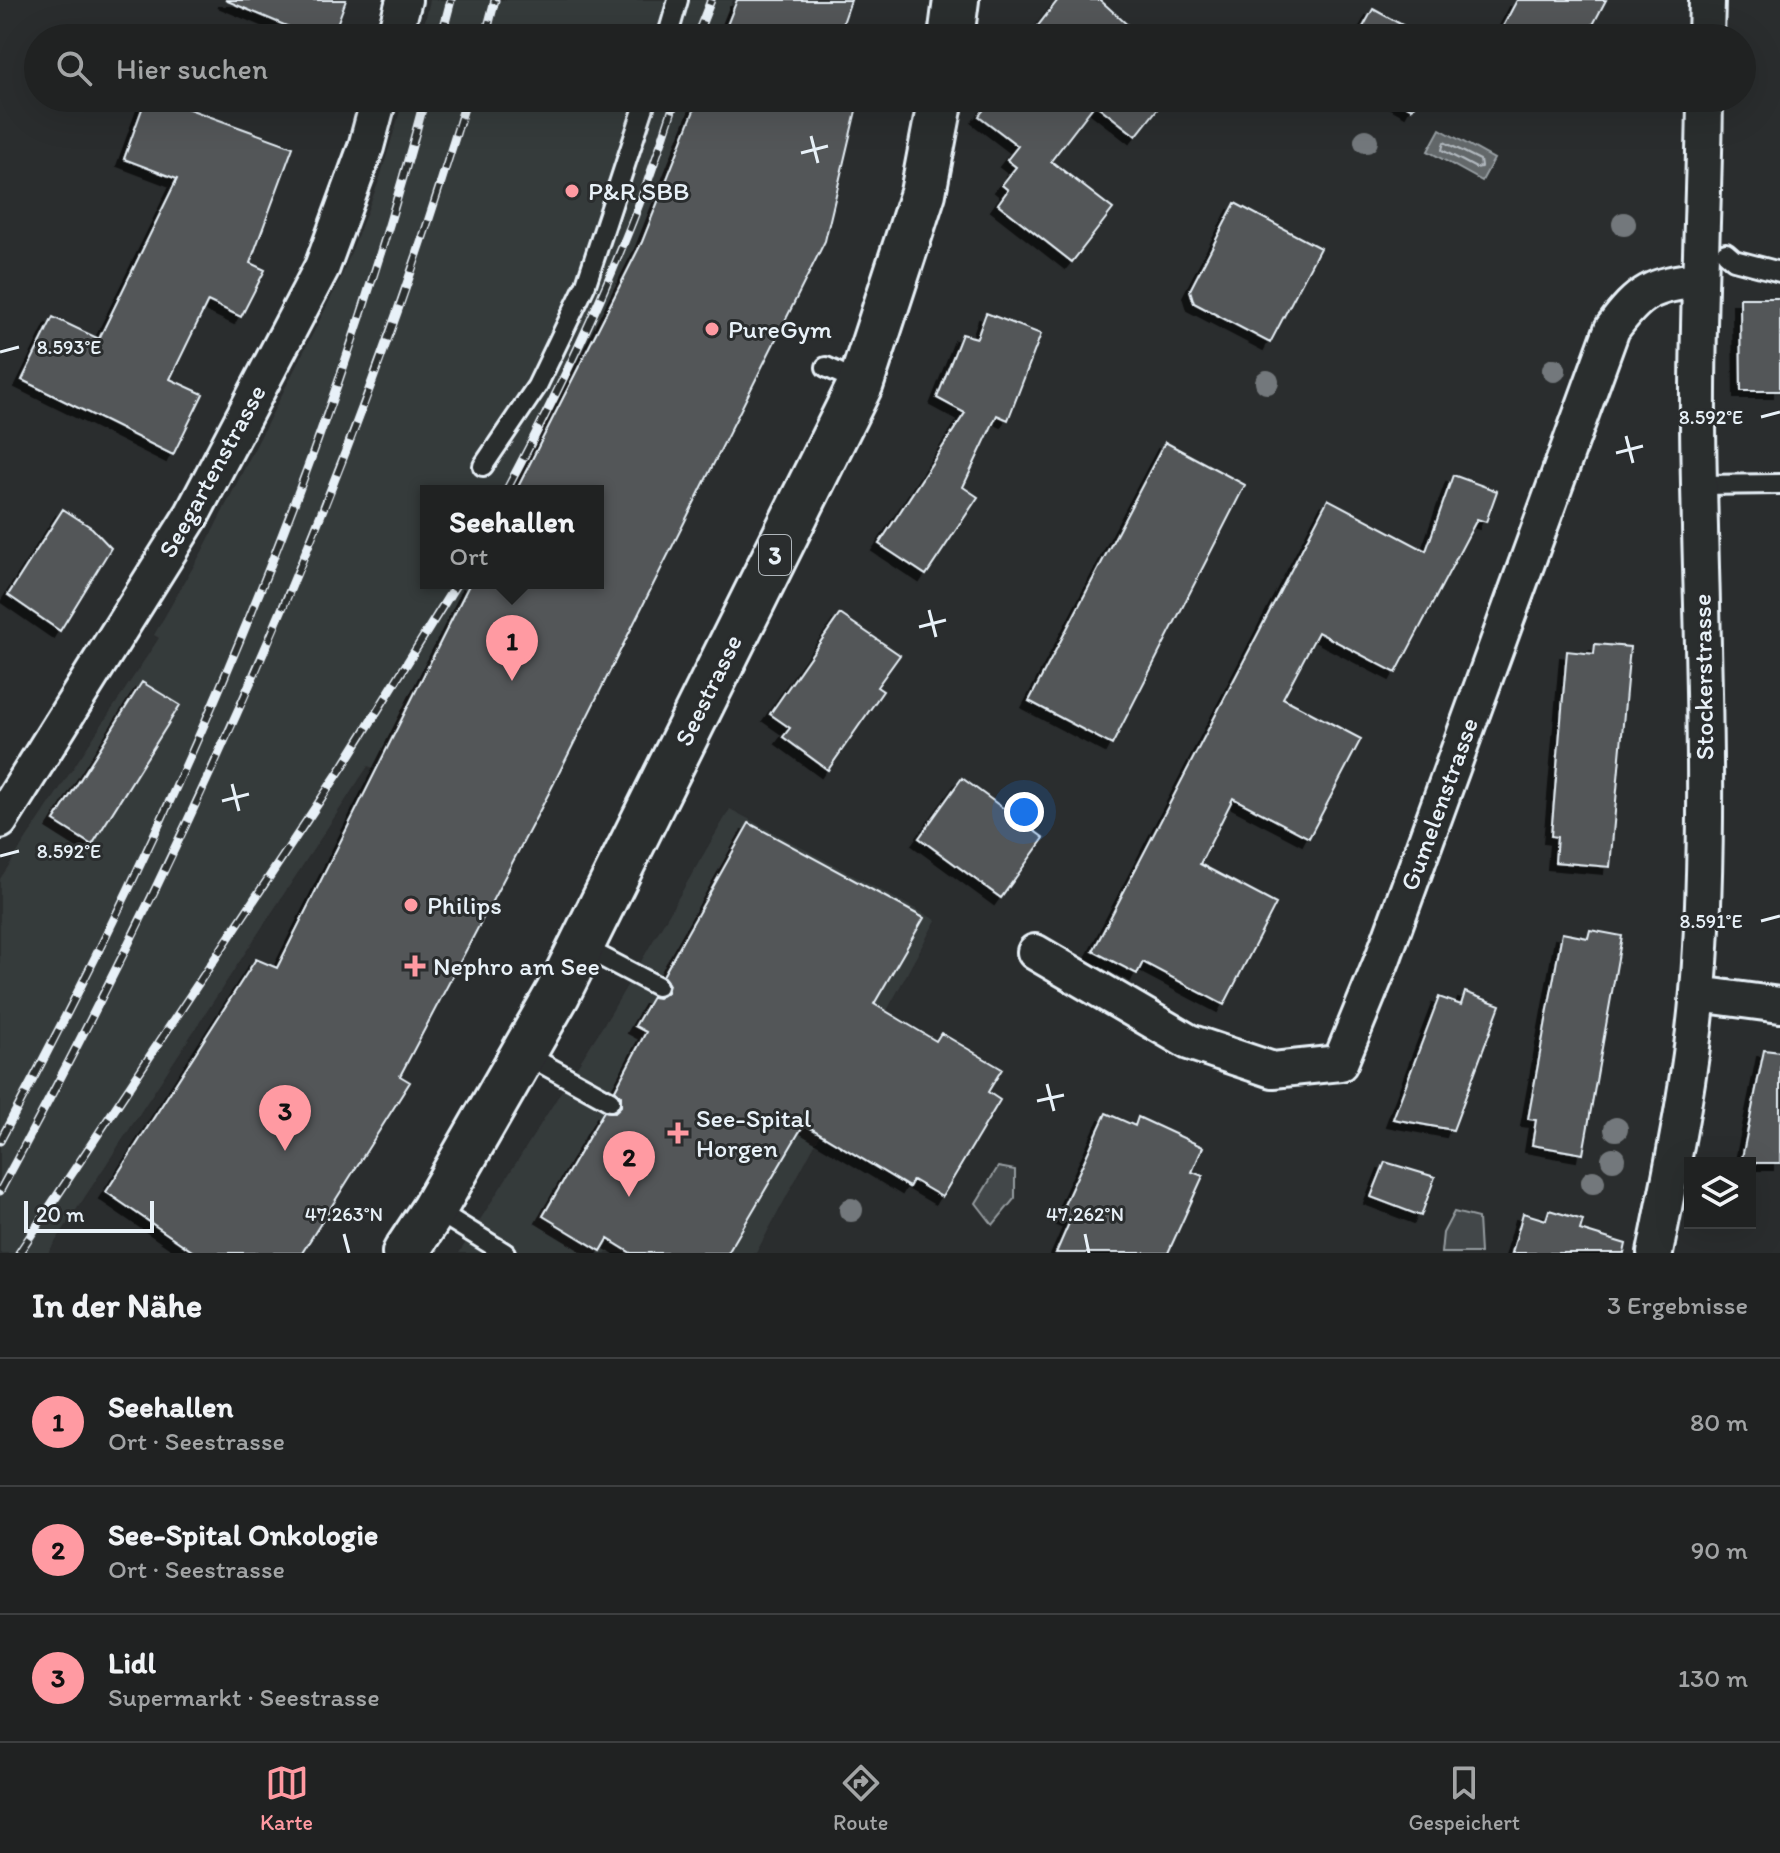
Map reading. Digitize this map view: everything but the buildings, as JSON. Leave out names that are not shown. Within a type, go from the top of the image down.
[{"type":"main road","points":[[953,24],[956,0]]},
{"type":"main road","name":"Seestrasse","points":[[405,1253],[525,1054],[581,946],[844,375],[923,193],[938,112]]},
{"type":"street","points":[[398,24],[404,0]]},
{"type":"street","points":[[1706,24],[1707,0]]},
{"type":"street","name":"Seegartenstrasse","points":[[0,821],[193,513],[322,267],[366,147],[375,112]]},
{"type":"street","name":"Stockerstrasse","points":[[1655,1253],[1698,994],[1705,778],[1699,485],[1699,280],[1705,112]]},
{"type":"street","name":"Gumelenstrasse","points":[[1035,952],[1189,1042],[1273,1070],[1340,1063],[1383,958],[1612,329],[1643,293],[1660,285],[1699,280]]},
{"type":"street","points":[[1698,994],[1780,1005]]},
{"type":"lane","points":[[671,24],[678,0]]},
{"type":"lane","points":[[483,466],[537,386],[586,284],[642,112]]},
{"type":"lane","points":[[1726,253],[1734,260],[1780,272]]},
{"type":"lane","points":[[1699,485],[1780,484]]},
{"type":"lane","points":[[581,946],[657,986]]},
{"type":"lane","points":[[525,1054],[610,1101]]},
{"type":"lane","points":[[434,1209],[505,1253]]},
{"type":"shaded area","points":[[430,0],[733,0],[724,24],[424,24]]},
{"type":"shaded area","points":[[400,112],[691,112],[641,241],[518,485],[420,485],[420,589],[466,589],[375,769],[368,766],[48,1253],[0,1253],[0,879],[159,638],[154,635],[203,550],[340,280],[379,181]]},
{"type":"shaded area","name":"See-Spital Horgen","points":[[730,809],[936,920],[756,1253],[459,1253],[611,1013]]},
{"type":"shaded area","points":[[998,1167],[1015,1170],[1015,1198],[993,1225],[976,1203]]},
{"type":"shaded area","points":[[1454,1212],[1478,1218],[1480,1253],[1441,1253],[1443,1233]]},
{"type":"water","points":[[1440,129],[1494,159],[1482,181],[1428,151]]},
{"type":"railway","points":[[445,24],[451,0]]},
{"type":"railway","points":[[489,24],[495,0]]},
{"type":"railway","points":[[702,24],[711,0]]},
{"type":"railway","points":[[0,1141],[128,890],[243,632],[343,368],[421,112]]},
{"type":"railway","points":[[0,1191],[137,927],[262,656],[373,380],[463,112]]},
{"type":"railway","points":[[509,485],[600,298],[641,200],[671,112]]},
{"type":"railway","points":[[19,1253],[343,766],[453,589]]},
{"type":"place","name":"P&R SBB","points":[[572,191]]},
{"type":"place","name":"PureGym","points":[[712,329]]},
{"type":"place","name":"Seehallen","points":[[512,681]]},
{"type":"place","name":"Philips","points":[[411,905]]},
{"type":"place","name":"Nephro am See","points":[[415,966]]},
{"type":"place","name":"See-Spital Horgen","points":[[678,1133]]},
{"type":"place","name":"Lidl","points":[[285,1151]]},
{"type":"place","name":"See-Spital Onkologie","points":[[629,1197]]}]
